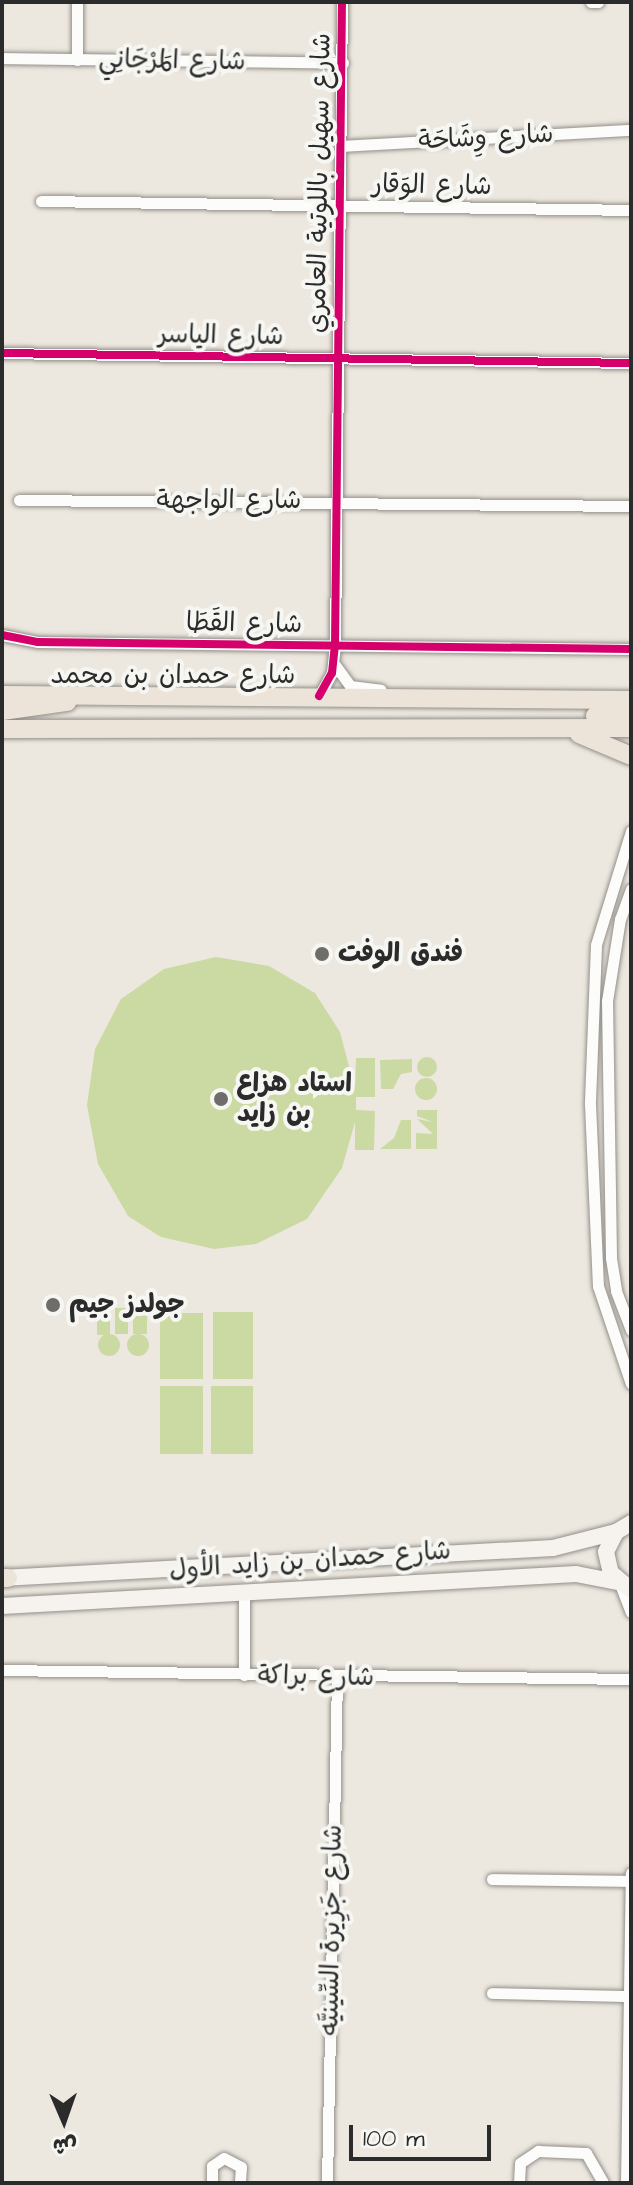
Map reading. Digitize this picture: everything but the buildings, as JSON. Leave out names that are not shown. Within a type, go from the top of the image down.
[{"type":"main road","name":"شارع حمدان بن محمد","points":[[2,695],[631,700]]},
{"type":"main road","points":[[2,711],[47,708],[85,696]]},
{"type":"main road","points":[[487,728],[505,718],[631,715]]},
{"type":"main road","points":[[561,728],[631,756]]},
{"type":"main road","name":"شارع حمدان بن محمد","points":[[2,729],[631,728]]},
{"type":"main road","points":[[623,1585],[606,1552],[626,1524]]},
{"type":"main road","name":"شارع حمدان بن زايد الأول","points":[[4,1578],[553,1548],[626,1524]]},
{"type":"main road","name":"شارع حمدان بن زايد الأول","points":[[2,1606],[576,1574],[623,1585]]},
{"type":"street","points":[[77,2],[77,60]]},
{"type":"street","name":"شارع سهيل باللوتية العامري","points":[[319,696],[334,660],[335,645],[342,2]]},
{"type":"street","points":[[591,2],[598,2]]},
{"type":"street","name":"شارع المَرْجَانِي","points":[[2,58],[343,63]]},
{"type":"street","name":"شارع وِشَاحَة","points":[[341,146],[631,130]]},
{"type":"street","name":"شارع الوَقار","points":[[41,201],[631,210]]},
{"type":"street","name":"شارع الياسر","points":[[2,353],[631,363]]},
{"type":"street","name":"شارع الواجهة","points":[[19,500],[631,506]]},
{"type":"street","name":"شارع القَطَا","points":[[2,635],[38,642],[631,649]]},
{"type":"street","points":[[334,660],[350,686],[427,700]]},
{"type":"street","points":[[631,831],[596,945],[590,1090],[596,1269],[631,1384]]},
{"type":"street","points":[[631,889],[610,967],[607,1015],[611,1258],[616,1291],[631,1330]]},
{"type":"street","points":[[623,1585],[631,1612]]},
{"type":"street","points":[[244,1591],[244,1675]]},
{"type":"street","name":"شارع براكة","points":[[2,1670],[337,1678],[631,1679]]},
{"type":"street","name":"شارع جَزِيرة السِّينيَّه","points":[[327,2183],[337,1678]]},
{"type":"street","points":[[519,2183],[520,2163],[538,2151],[583,2152],[603,2183],[626,2183],[631,1873]]},
{"type":"street","points":[[492,1879],[631,1881]]},
{"type":"street","points":[[492,1993],[629,1996]]},
{"type":"street","points":[[212,2183],[212,2166],[224,2158],[241,2167],[240,2183]]},
{"type":"green space","name":"استاد هزاع بن زايد","points":[[216,957],[269,966],[315,993],[340,1032],[355,1089],[356,1058],[375,1058],[375,1097],[356,1097],[356,1110],[375,1111],[374,1150],[355,1150],[355,1122],[342,1168],[307,1219],[256,1244],[214,1249],[161,1237],[128,1216],[98,1164],[87,1105],[95,1049],[121,999],[164,969]]},
{"type":"green space","points":[[427,1057],[434,1060],[437,1067],[434,1074],[427,1077],[420,1074],[417,1067],[420,1060]]},
{"type":"green space","points":[[412,1059],[412,1072],[401,1074],[393,1089],[381,1089],[380,1060]]},
{"type":"green space","points":[[426,1078],[434,1081],[437,1089],[434,1097],[426,1100],[418,1097],[415,1089],[418,1081]]},
{"type":"green space","points":[[417,1110],[437,1110],[437,1149],[416,1149],[416,1133],[433,1134],[417,1119],[433,1122],[417,1116]]},
{"type":"green space","points":[[401,1120],[411,1120],[411,1149],[380,1149],[394,1138]]},
{"type":"green space","points":[[97,1308],[110,1308],[110,1335],[97,1335]]},
{"type":"green space","points":[[115,1308],[128,1308],[128,1334],[115,1334]]},
{"type":"green space","points":[[133,1308],[147,1308],[147,1334],[133,1334]]},
{"type":"green space","points":[[213,1312],[253,1312],[253,1379],[213,1379]]},
{"type":"green space","points":[[160,1313],[203,1313],[203,1379],[160,1379]]},
{"type":"green space","points":[[109,1334],[117,1337],[120,1345],[117,1353],[109,1356],[101,1353],[98,1345],[101,1337]]},
{"type":"green space","points":[[138,1334],[146,1337],[149,1345],[146,1353],[138,1356],[130,1353],[127,1345],[130,1337]]},
{"type":"green space","points":[[160,1386],[203,1386],[203,1454],[160,1454]]},
{"type":"green space","points":[[211,1386],[253,1386],[253,1454],[211,1454]]},
{"type":"cycle path","points":[[319,696],[332,673],[335,645],[342,2]]},
{"type":"cycle path","points":[[2,353],[631,363]]},
{"type":"cycle path","points":[[2,635],[38,642],[631,649]]},
{"type":"place","name":"فندق الوفت","points":[[322,954]]},
{"type":"place","name":"استاد هزاع بن زايد","points":[[221,1099]]},
{"type":"place","name":"جولدز جيم","points":[[53,1305]]}]
